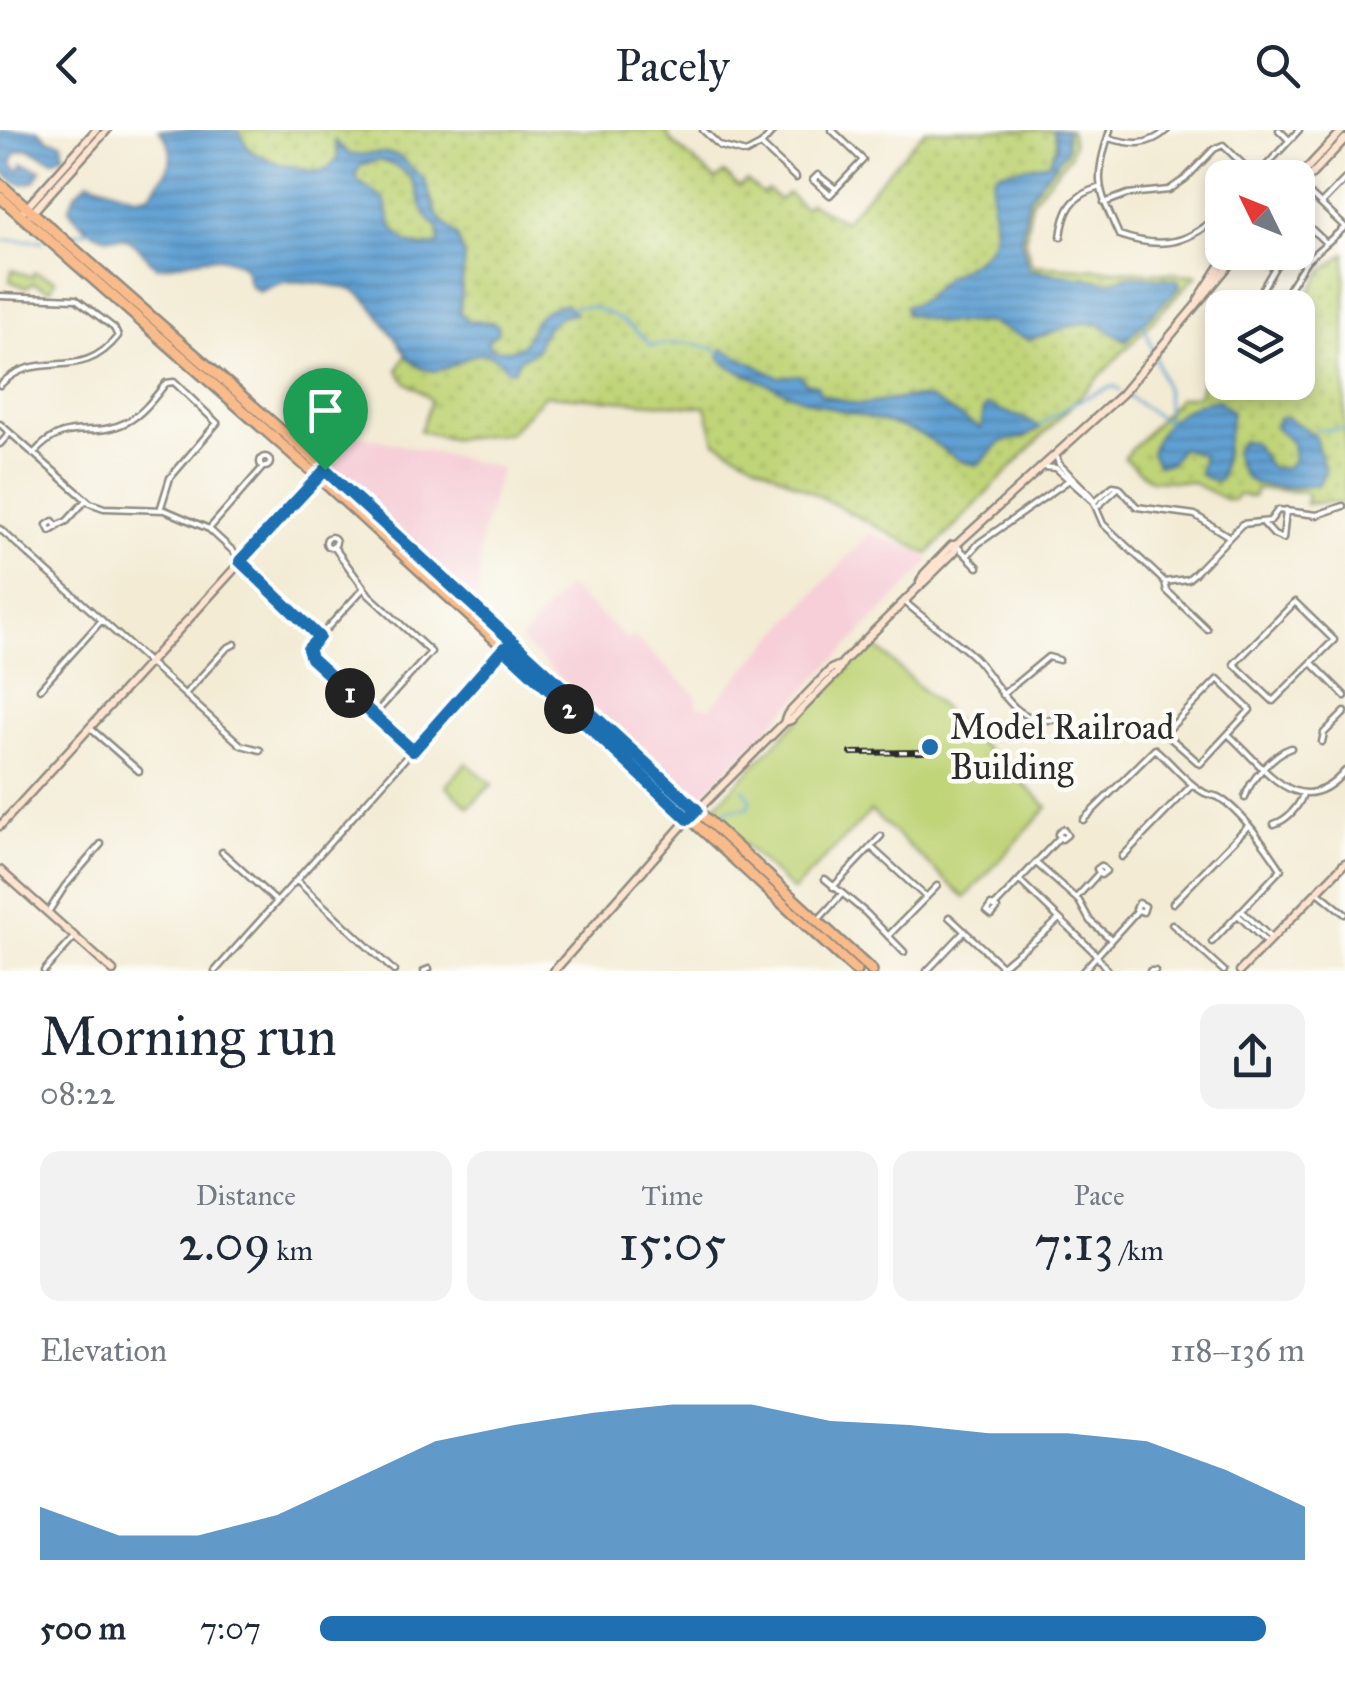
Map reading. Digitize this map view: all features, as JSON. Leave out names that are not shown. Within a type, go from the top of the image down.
[{"type":"main road","points":[[28,216],[96,130]]},
{"type":"main road","points":[[28,216],[108,130]]},
{"type":"main road","points":[[1315,160],[1343,130]]},
{"type":"main road","points":[[1315,171],[1345,139]]},
{"type":"main road","points":[[0,184],[28,216]]},
{"type":"main road","points":[[0,197],[28,216],[321,473],[872,971]]},
{"type":"main road","points":[[1198,301],[1216,270]]},
{"type":"main road","points":[[554,971],[688,819],[806,704],[920,582],[955,551],[956,544],[1122,394],[1225,270]]},
{"type":"main road","points":[[0,826],[321,473]]},
{"type":"main road","points":[[321,473],[470,618],[507,644],[535,678],[856,971]]},
{"type":"main road","points":[[1240,971],[1345,863]]},
{"type":"main road","points":[[0,870],[113,971]]},
{"type":"main road","points":[[774,896],[807,920],[817,921]]},
{"type":"main road","points":[[817,921],[820,931],[842,958]]},
{"type":"street","points":[[703,130],[720,146],[746,153],[761,146],[774,130]]},
{"type":"street","points":[[832,130],[863,160],[836,189]]},
{"type":"street","points":[[1110,130],[1098,173],[1098,188],[1117,237],[1149,242],[1187,240],[1205,225]]},
{"type":"street","points":[[1108,138],[1142,144],[1167,130]]},
{"type":"street","points":[[1279,130],[1290,140]]},
{"type":"street","points":[[1272,160],[1300,130]]},
{"type":"street","points":[[1104,204],[1128,194],[1169,190],[1186,180],[1214,149],[1223,145],[1238,160]]},
{"type":"street","points":[[761,146],[796,178]]},
{"type":"street","points":[[1321,204],[1345,179]]},
{"type":"street","points":[[1061,237],[1063,218],[1072,202],[1084,192],[1098,188]]},
{"type":"street","points":[[1315,199],[1345,227],[1315,253]]},
{"type":"street","points":[[1315,232],[1326,243]]},
{"type":"street","points":[[0,296],[79,300],[118,334],[91,361],[26,368],[0,385]]},
{"type":"street","points":[[33,454],[54,434],[127,422],[170,382],[217,423],[170,478],[161,509]]},
{"type":"street","points":[[0,424],[86,500],[104,508],[161,509],[210,529],[319,637]]},
{"type":"street","points":[[0,444],[10,433]]},
{"type":"street","points":[[1056,454],[1095,505],[1103,524],[1165,582],[1167,591],[1207,629]]},
{"type":"street","points":[[210,529],[263,467]]},
{"type":"street","points":[[1041,467],[1056,468],[1072,479]]},
{"type":"street","points":[[967,556],[1072,479]]},
{"type":"street","points":[[1095,505],[1118,486],[1137,507],[1195,515],[1229,536]]},
{"type":"street","points":[[57,526],[68,521],[86,500]]},
{"type":"street","points":[[1165,582],[1196,573],[1242,524],[1270,521],[1274,512],[1306,514],[1343,506]]},
{"type":"street","points":[[1262,522],[1280,540],[1286,510]]},
{"type":"street","points":[[0,530],[241,744],[260,750]]},
{"type":"street","points":[[956,544],[978,566]]},
{"type":"street","points":[[334,546],[364,588],[431,652],[374,715]]},
{"type":"street","points":[[364,588],[308,649],[311,658],[413,751]]},
{"type":"street","points":[[903,600],[970,654],[1015,710],[1034,719],[1058,719]]},
{"type":"street","points":[[1296,602],[1334,640],[1312,664],[1273,702],[1234,664],[1296,602]]},
{"type":"street","points":[[40,689],[102,620]]},
{"type":"street","points":[[185,694],[226,648],[235,644]]},
{"type":"street","points":[[225,971],[217,968],[507,644]]},
{"type":"street","points":[[1002,695],[1048,657],[1059,660]]},
{"type":"street","points":[[1312,664],[1345,696]]},
{"type":"street","points":[[1218,679],[1250,710],[1229,736],[1200,764],[1167,731],[1218,679]]},
{"type":"street","points":[[1322,742],[1324,733],[1345,712]]},
{"type":"street","points":[[90,728],[139,771]]},
{"type":"street","points":[[1229,736],[1286,788],[1303,794],[1322,792],[1345,771]]},
{"type":"street","points":[[1245,798],[1247,789],[1265,769],[1282,751],[1291,748]]},
{"type":"street","points":[[1083,820],[1156,749],[1193,784],[1218,797],[1262,839],[1280,869],[1212,942]]},
{"type":"street","points":[[1122,858],[1193,784]]},
{"type":"street","points":[[1274,824],[1283,821],[1303,794]]},
{"type":"street","points":[[1173,904],[1248,826]]},
{"type":"street","points":[[833,887],[881,836]]},
{"type":"street","points":[[995,906],[1060,838]]},
{"type":"street","points":[[48,912],[102,844]]},
{"type":"street","points":[[872,847],[926,897]]},
{"type":"street","points":[[222,852],[277,902]]},
{"type":"street","points":[[1036,862],[1076,898],[1090,921],[1110,940]]},
{"type":"street","points":[[1076,898],[1098,874]]},
{"type":"street","points":[[825,880],[866,913],[904,952]]},
{"type":"street","points":[[1020,880],[1097,955],[1108,971]]},
{"type":"street","points":[[296,881],[394,971]]},
{"type":"street","points":[[888,936],[937,886]]},
{"type":"street","points":[[1318,892],[1345,914]]},
{"type":"street","points":[[817,921],[842,894]]},
{"type":"street","points":[[1083,971],[1137,911]]},
{"type":"street","points":[[1240,913],[1269,941]]},
{"type":"street","points":[[948,917],[1002,966]]},
{"type":"street","points":[[997,971],[1014,954],[1040,938],[1058,918]]},
{"type":"street","points":[[1172,924],[1224,971]]},
{"type":"street","points":[[927,971],[965,931]]},
{"type":"street","points":[[44,971],[75,937]]},
{"type":"shaded area","points":[[310,424],[501,468],[481,537],[479,594],[475,600],[297,439]]},
{"type":"shaded area","points":[[870,533],[923,554],[931,561],[697,801],[520,640],[567,586],[628,640],[633,636],[696,695],[698,707],[710,707]]},
{"type":"green space","points":[[238,130],[668,130],[670,140],[716,180],[724,173],[739,187],[747,181],[762,194],[768,190],[779,200],[788,193],[804,208],[810,203],[844,221],[925,130],[1070,130],[1073,144],[1069,157],[1032,200],[1025,241],[1032,265],[1197,275],[928,554],[715,441],[706,407],[545,395],[509,433],[450,439],[420,431],[431,401],[403,379],[398,369],[434,308],[322,171],[272,163],[251,150]]},
{"type":"green space","points":[[1345,253],[1345,504],[1306,504],[1308,495],[1303,492],[1256,489],[1253,497],[1237,495],[1234,500],[1227,500],[1190,482],[1150,480],[1124,458],[1179,398],[1199,395],[1205,374],[1205,400],[1315,400],[1315,290],[1311,290],[1322,272]]},
{"type":"green space","points":[[12,270],[32,277],[34,272],[55,280],[51,290],[32,283],[27,288],[10,281]]},
{"type":"green space","points":[[872,643],[1048,807],[965,898],[871,811],[793,891],[713,815],[714,807]]},
{"type":"green space","points":[[466,763],[492,784],[469,807],[446,786]]},
{"type":"water","points":[[0,130],[38,130],[48,139],[62,143],[64,155],[53,160],[28,149],[16,152],[11,162],[15,169],[22,168],[22,163],[41,170],[35,181],[15,182],[0,167]]},
{"type":"water","points":[[159,130],[238,130],[250,151],[279,164],[317,172],[328,169],[338,158],[335,141],[350,155],[399,156],[425,180],[436,214],[457,236],[464,255],[460,313],[468,321],[493,322],[498,326],[498,332],[487,342],[493,349],[521,346],[535,321],[550,308],[566,304],[575,314],[549,325],[536,351],[520,359],[514,370],[485,354],[436,371],[414,363],[372,307],[352,290],[297,282],[259,291],[250,286],[245,268],[224,258],[157,267],[130,241],[92,231],[69,209],[75,194],[89,181],[138,197],[150,194],[170,162],[166,139]],"holes":[[[378,160],[395,166],[413,182],[423,210],[438,227],[439,244],[422,247],[406,242],[392,227],[384,199],[358,181],[356,173],[361,165]]]},
{"type":"water","points":[[1053,130],[1066,130],[1067,149],[1029,197],[1021,240],[1029,269],[1107,282],[1131,276],[1178,280],[1180,287],[1125,341],[1098,324],[1080,323],[1029,340],[988,322],[941,323],[906,314],[905,306],[921,300],[986,250],[994,235],[993,179],[1000,172],[1049,162],[1057,145]]},
{"type":"water","points":[[723,349],[778,377],[800,375],[806,383],[817,385],[821,394],[858,405],[914,397],[931,399],[981,429],[984,408],[989,405],[1040,428],[1023,438],[1001,442],[979,464],[971,464],[911,431],[806,400],[728,366],[719,357]]},
{"type":"water","points":[[1218,400],[1232,412],[1220,480],[1215,482],[1199,474],[1203,455],[1181,448],[1170,464],[1158,465],[1151,453],[1168,423],[1186,409]]},
{"type":"water","points":[[1278,418],[1288,418],[1314,434],[1325,471],[1319,484],[1274,487],[1244,475],[1234,452],[1242,441],[1253,442],[1271,468],[1286,468],[1294,460],[1292,443],[1275,427]]},
{"type":"waterway","points":[[65,236],[92,229]]},
{"type":"waterway","points":[[0,240],[43,241]]},
{"type":"waterway","points":[[571,308],[605,311],[652,346],[688,344],[723,353]]},
{"type":"waterway","points":[[1144,324],[1166,391],[1168,422]]},
{"type":"waterway","points":[[1036,428],[1077,401],[1114,386],[1120,390]]},
{"type":"waterway","points":[[1126,395],[1169,424]]},
{"type":"waterway","points":[[1316,430],[1345,429]]},
{"type":"waterway","points":[[718,819],[727,810],[748,808],[751,799],[743,789]]},
{"type":"railway","points":[[851,753],[923,752]]},
{"type":"place","name":"Model Railroad Building","points":[[930,747]]},
{"type":"route","points":[[325,470],[697,810],[688,819],[504,648],[413,751],[311,658],[308,649],[319,637],[240,561],[325,470]]}]
